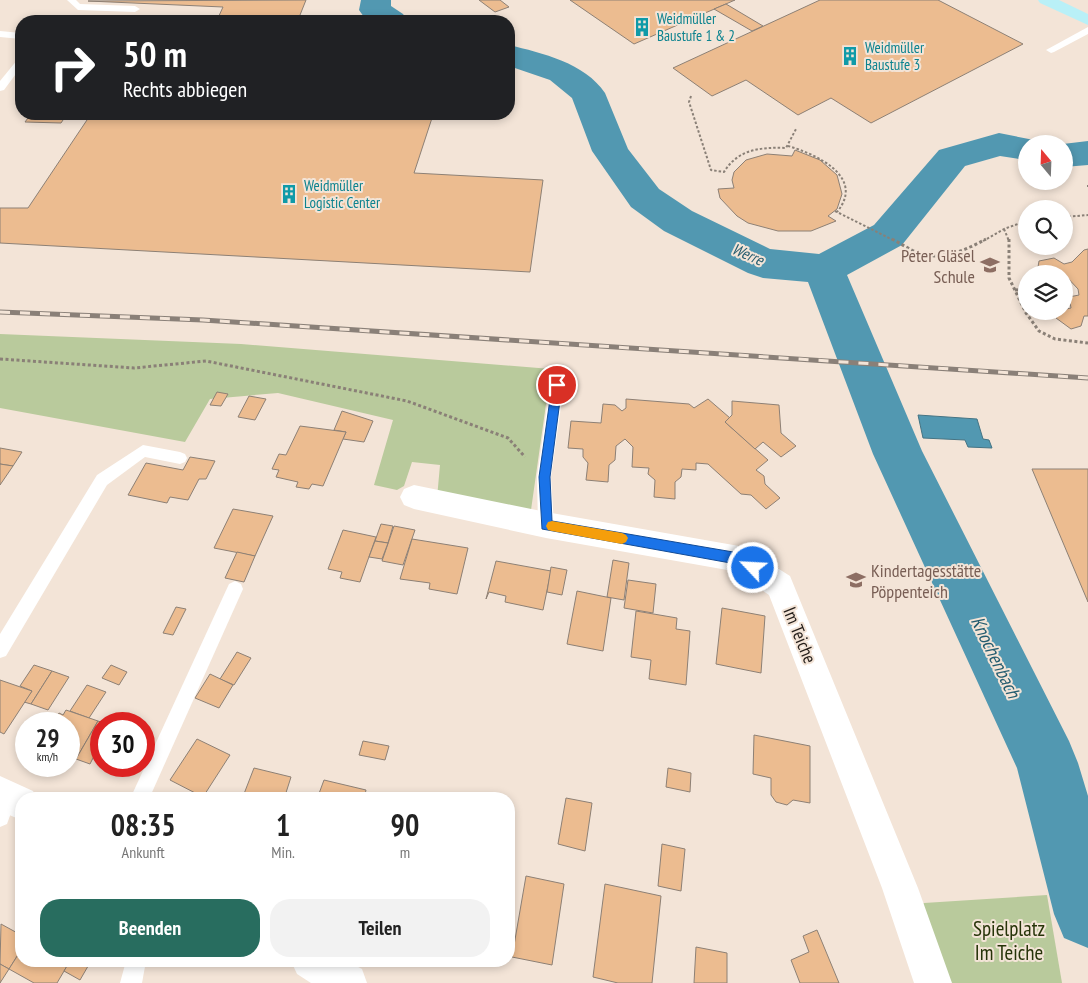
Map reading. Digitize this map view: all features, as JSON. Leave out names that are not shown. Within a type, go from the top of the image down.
[{"type":"main road","points":[[1046,0],[1088,20]]},
{"type":"street","name":"Im Teiche","points":[[414,497],[546,525],[739,559],[780,586],[900,888],[933,983]]},
{"type":"street","points":[[320,967],[348,983]]},
{"type":"lane","points":[[71,0],[78,7],[135,10]]},
{"type":"lane","points":[[1051,50],[1088,30]]},
{"type":"lane","points":[[0,34],[15,35]]},
{"type":"lane","points":[[0,88],[15,69]]},
{"type":"lane","points":[[546,525],[544,477],[557,385]]},
{"type":"lane","points":[[0,650],[102,480],[143,451],[180,458]]},
{"type":"lane","points":[[142,792],[236,589]]},
{"type":"lane","points":[[131,983],[135,967]]},
{"type":"path","points":[[691,96],[689,102],[711,170],[724,172],[729,162],[746,152],[771,148],[786,148],[788,146],[820,157],[838,172],[847,193],[845,202],[836,212],[906,248],[924,255],[946,255],[970,248],[1004,229],[1018,224]]},
{"type":"path","points":[[788,146],[796,129]]},
{"type":"path","points":[[1073,216],[1088,215]]},
{"type":"path","points":[[1004,229],[1010,242],[1009,278],[1026,313],[1039,331],[1055,339],[1088,343]]},
{"type":"path","points":[[0,359],[134,368],[206,361],[407,401],[508,438],[544,477]]},
{"type":"green space","points":[[0,334],[241,344],[551,369],[531,510],[437,498],[440,465],[412,462],[404,486],[397,490],[374,485],[393,420],[278,393],[210,399],[185,442],[0,408]]},
{"type":"green space","name":"Spielplatz Im Teiche","points":[[1047,895],[1062,983],[950,983],[919,907],[924,903]]},
{"type":"water","points":[[918,415],[977,419],[983,439],[989,440],[992,448],[968,447],[965,440],[923,438]]},
{"type":"building","points":[[306,0],[300,15],[219,15],[223,7],[88,1]]},
{"type":"building","points":[[479,0],[500,0],[509,7],[495,12]]},
{"type":"building","name":"Weidmüller Baustufe 1 & 2","points":[[570,0],[735,0],[634,44]]},
{"type":"building","name":"Weidmüller Baustufe 3","points":[[820,0],[938,0],[1023,44],[871,123],[831,98],[798,115],[746,80],[712,96],[673,68]]},
{"type":"building","points":[[726,4],[763,26],[752,31],[714,9]]},
{"type":"building","points":[[26,120],[63,120],[61,123],[25,122]]},
{"type":"building","name":"Weidmüller Logistic Center","points":[[87,120],[431,120],[414,173],[543,180],[530,272],[0,243],[0,208],[28,208]]},
{"type":"building","points":[[795,150],[820,160],[837,175],[842,194],[837,209],[828,216],[836,221],[811,231],[778,231],[748,223],[737,216],[720,198],[718,189],[734,188],[732,180],[734,172],[746,160],[767,154],[792,156]]},
{"type":"building","points":[[1088,249],[1088,316],[1084,316],[1081,326],[1071,329],[1059,320],[1073,320],[1073,296],[1079,295],[1078,289],[1073,284],[1073,265],[1038,265],[1039,261],[1054,258],[1064,264],[1072,262],[1084,250]]},
{"type":"building","points":[[217,392],[228,394],[221,406],[210,405]]},
{"type":"building","points":[[249,396],[266,399],[255,420],[238,417]]},
{"type":"building","points":[[626,399],[689,404],[694,408],[708,399],[730,418],[725,422],[768,460],[756,470],[764,476],[765,484],[780,498],[766,509],[751,495],[741,494],[708,464],[696,463],[696,470],[682,469],[681,477],[675,482],[675,499],[654,497],[655,480],[648,474],[649,468],[632,467],[633,447],[625,439],[616,446],[615,460],[609,465],[608,482],[586,480],[588,463],[583,457],[583,449],[568,448],[571,421],[601,423],[603,404],[615,405],[622,411],[626,408]]},
{"type":"building","points":[[732,401],[779,405],[781,433],[796,446],[781,457],[763,442],[755,449],[725,422],[732,415]]},
{"type":"building","points":[[342,411],[373,421],[364,442],[343,439],[346,432],[334,430]]},
{"type":"building","points":[[300,426],[346,432],[323,486],[312,484],[309,489],[296,487],[298,482],[276,477],[279,470],[272,469],[279,454],[286,455]]},
{"type":"building","points":[[0,448],[22,452],[13,466],[0,464]]},
{"type":"building","points":[[190,457],[215,461],[206,479],[199,479],[188,500],[170,497],[167,503],[128,495],[146,463],[183,470]]},
{"type":"building","points":[[0,464],[13,466],[0,485]]},
{"type":"building","points":[[1032,469],[1088,469],[1088,602]]},
{"type":"building","points":[[233,509],[273,516],[255,556],[214,548]]},
{"type":"building","points":[[381,524],[393,526],[388,543],[375,541]]},
{"type":"building","points":[[394,526],[415,530],[403,565],[382,561]]},
{"type":"building","points":[[343,530],[376,537],[360,582],[340,578],[342,572],[328,569]]},
{"type":"building","points":[[412,539],[468,548],[457,594],[429,589],[430,583],[400,579]]},
{"type":"building","points":[[375,541],[388,543],[382,559],[369,557]]},
{"type":"building","points":[[237,552],[255,556],[244,582],[225,578]]},
{"type":"building","points":[[613,560],[629,563],[624,600],[607,597]]},
{"type":"building","points":[[496,561],[551,571],[543,610],[505,602],[506,596],[489,592],[486,599]]},
{"type":"building","points":[[551,567],[567,570],[562,595],[547,592]]},
{"type":"building","points":[[628,580],[656,584],[653,613],[624,608]]},
{"type":"building","points":[[577,591],[611,598],[603,651],[567,644]]},
{"type":"building","points":[[176,607],[186,609],[173,635],[163,633]]},
{"type":"building","points":[[722,608],[765,616],[761,673],[716,664]]},
{"type":"building","points":[[636,611],[677,618],[676,629],[690,631],[686,685],[649,679],[651,660],[631,657]]},
{"type":"building","points":[[237,652],[251,658],[234,685],[220,679]]},
{"type":"building","points":[[34,665],[52,671],[31,704],[24,702],[32,691],[20,686]]},
{"type":"building","points":[[111,665],[127,672],[119,685],[102,678]]},
{"type":"building","points":[[52,671],[69,677],[48,710],[31,704]]},
{"type":"building","points":[[210,674],[233,685],[219,708],[195,698]]},
{"type":"building","points":[[0,680],[32,691],[18,712],[15,712],[15,717],[4,734],[0,732]]},
{"type":"building","points":[[87,685],[106,692],[93,712],[90,712],[89,718],[80,715],[80,712],[70,711]]},
{"type":"building","points":[[80,715],[90,718],[90,735],[80,752]]},
{"type":"building","points":[[90,735],[90,764],[80,760],[80,752]]},
{"type":"building","points":[[754,735],[810,746],[810,803],[793,800],[787,805],[776,802],[771,795],[771,778],[753,774]]},
{"type":"building","points":[[197,739],[230,755],[206,792],[193,792],[170,780]]},
{"type":"building","points":[[363,741],[389,746],[385,760],[359,755]]},
{"type":"building","points":[[254,768],[291,777],[286,792],[245,792]]},
{"type":"building","points":[[668,768],[691,773],[690,792],[666,787]]},
{"type":"building","points":[[324,780],[366,790],[366,792],[320,792]]},
{"type":"building","points":[[566,798],[592,803],[585,851],[558,844]]},
{"type":"building","points":[[662,844],[685,849],[681,891],[658,886]]},
{"type":"building","points":[[526,876],[564,884],[552,965],[515,958],[515,940]]},
{"type":"building","points":[[605,884],[661,896],[652,983],[618,983],[593,977]]},
{"type":"building","points":[[1,924],[15,932],[15,960],[9,969],[0,964]]},
{"type":"building","points":[[817,930],[839,983],[800,983],[791,960],[809,952],[803,936]]},
{"type":"building","points":[[696,947],[727,953],[727,983],[694,983]]},
{"type":"building","points":[[15,960],[15,967],[66,967],[57,983],[34,983],[9,969]]},
{"type":"building","points":[[0,964],[9,969],[0,983]]},
{"type":"building","points":[[66,967],[88,967],[80,980],[64,971]]},
{"type":"waterway","name":"Werre","points":[[376,0],[375,10],[383,15]]},
{"type":"waterway","name":"Werre","points":[[515,57],[562,73],[588,93],[610,151],[645,198],[678,221],[763,263],[824,269]]},
{"type":"waterway","name":"Werre","points":[[824,269],[888,235],[952,158],[999,144],[1018,148]]},
{"type":"waterway","name":"Werre","points":[[1073,154],[1088,153]]},
{"type":"waterway","name":"Knochenbach","points":[[824,269],[898,454],[1047,763],[1088,914]]},
{"type":"railway","points":[[0,312],[203,320],[1088,378]]},
{"type":"slow traffic","points":[[552,526],[622,538]]},
{"type":"place","name":"Weidmüller Baustufe 1 & 2","points":[[642,27]]},
{"type":"place","name":"Weidmüller Baustufe 3","points":[[850,56]]},
{"type":"place","name":"Weidmüller Logistic Center","points":[[289,194]]},
{"type":"place","name":"Peter Gläsel Schule","points":[[990,265]]},
{"type":"place","name":"Kindertagesstätte Pöppenteich","points":[[856,580]]},
{"type":"route","points":[[557,385],[544,477],[546,525],[739,559],[753,568]]}]
